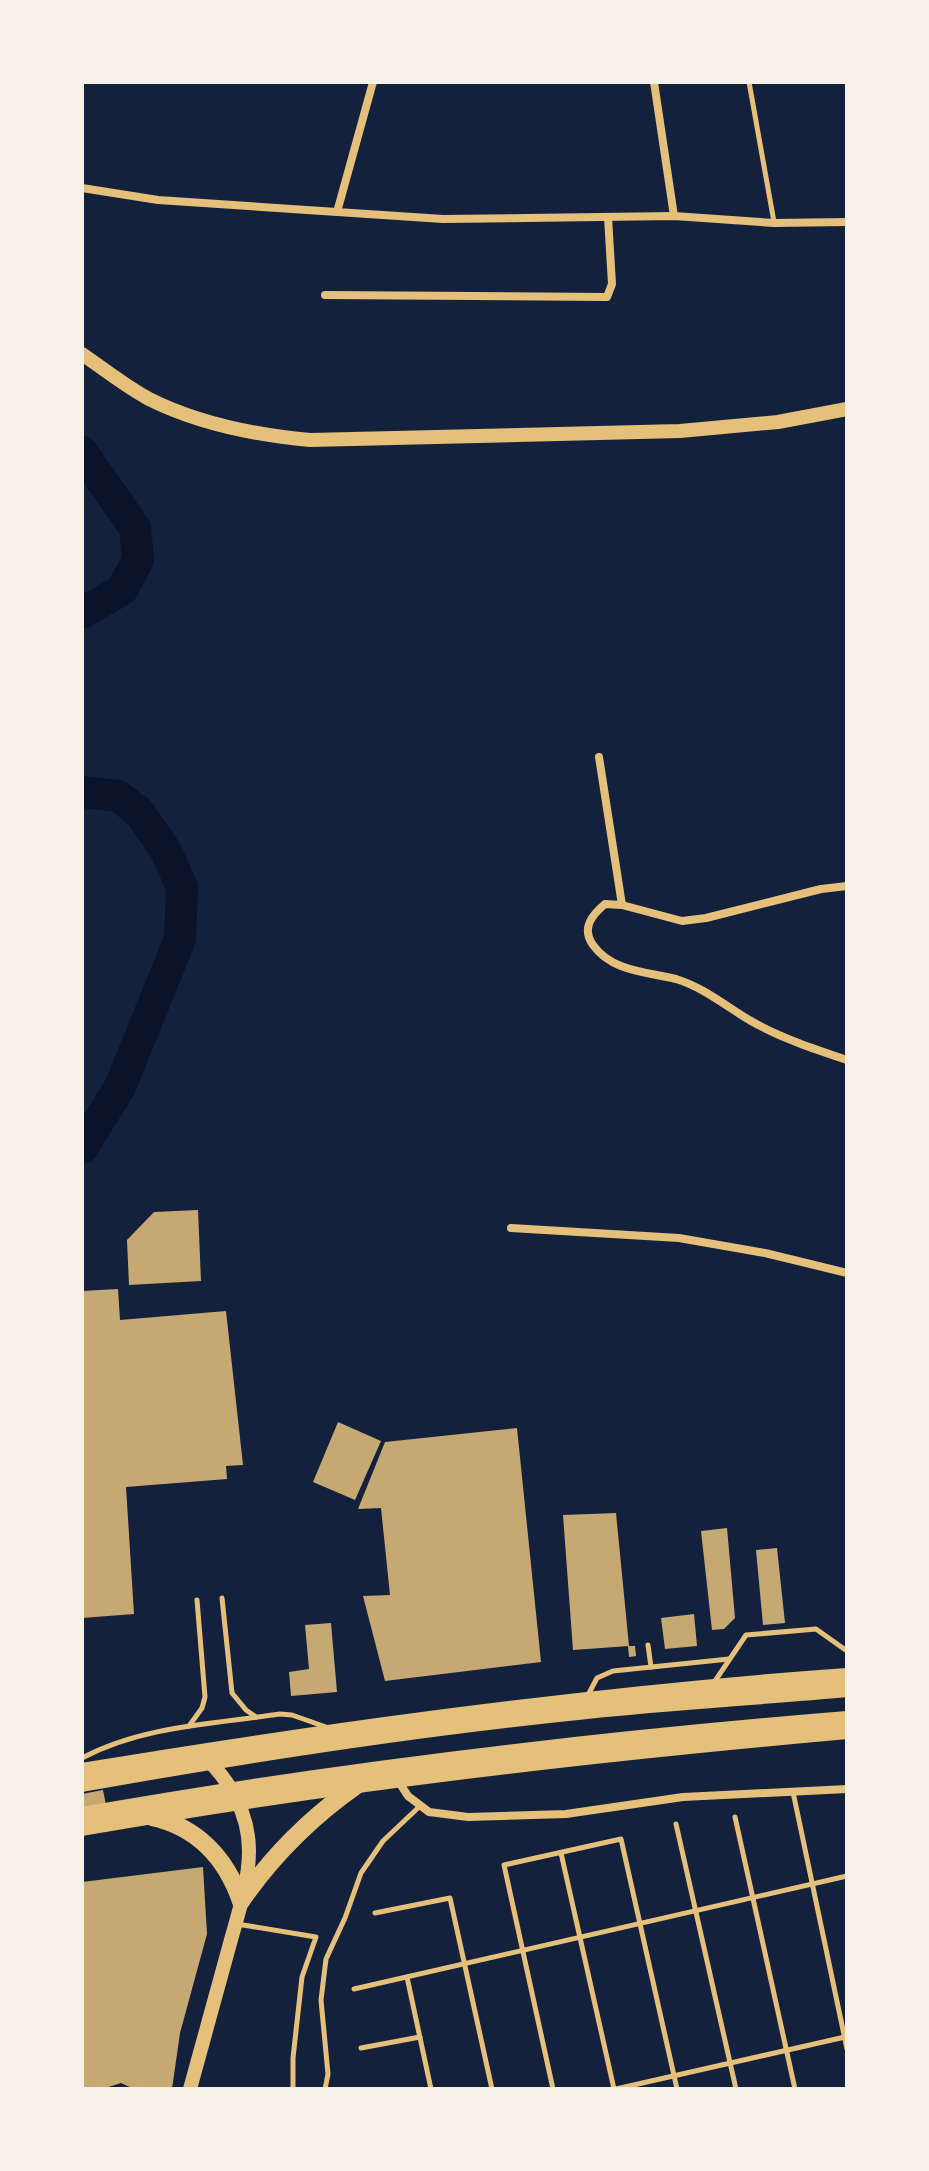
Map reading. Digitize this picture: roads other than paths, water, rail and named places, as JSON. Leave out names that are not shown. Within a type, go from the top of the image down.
[{"type":"highway","points":[[82,1772],[204,1757],[342,1733],[586,1700],[711,1688],[846,1687]]},
{"type":"highway","points":[[82,1827],[234,1794],[360,1783],[639,1750],[847,1721]]},
{"type":"highway","points":[[241,1901],[293,1836],[360,1783]]},
{"type":"highway","points":[[145,1815],[178,1825],[206,1844],[227,1870],[241,1901]]},
{"type":"main road","points":[[82,354],[133,390],[192,416],[256,433],[310,440],[680,431],[765,424],[847,409]]},
{"type":"main road","points":[[82,1784],[204,1757],[587,1711],[846,1687]]},
{"type":"main road","points":[[82,1815],[234,1794],[429,1761],[644,1736],[847,1721]]},
{"type":"main road","points":[[190,2089],[241,1901],[249,1850],[246,1824],[234,1794],[204,1757]]},
{"type":"street","points":[[337,212],[373,82]]},
{"type":"street","points":[[654,82],[674,216]]},
{"type":"street","points":[[82,188],[158,200],[476,220],[674,216],[774,223],[847,222]]},
{"type":"street","points":[[325,295],[607,297],[612,284],[608,217]]},
{"type":"street","points":[[599,757],[622,905]]},
{"type":"street","points":[[847,886],[821,889],[706,918],[682,921],[622,905],[605,904],[591,916],[587,929],[592,944],[607,959],[633,971],[679,980],[800,1045],[847,1060]]},
{"type":"street","points":[[511,1228],[679,1238],[765,1253],[847,1273]]},
{"type":"street","points":[[397,1778],[408,1796],[429,1812],[468,1817],[566,1814],[683,1797],[847,1789]]},
{"type":"lane","points":[[749,82],[774,223]]},
{"type":"lane","points":[[222,1598],[232,1693],[256,1718]]},
{"type":"lane","points":[[188,1727],[202,1708],[205,1697],[197,1600]]},
{"type":"lane","points":[[711,1688],[746,1635],[816,1629],[847,1651]]},
{"type":"lane","points":[[648,1645],[651,1667]]},
{"type":"lane","points":[[586,1700],[592,1684],[603,1674],[730,1659]]},
{"type":"lane","points":[[82,1758],[104,1746],[132,1737],[256,1718],[292,1715],[342,1733]]},
{"type":"lane","points":[[793,1791],[847,2049]]},
{"type":"lane","points":[[325,2089],[328,2074],[321,2000],[326,1959],[361,1873],[383,1841],[420,1806]]},
{"type":"lane","points":[[735,1817],[795,2089]]},
{"type":"lane","points":[[676,1824],[736,2089]]},
{"type":"lane","points":[[553,2089],[504,1865],[621,1839],[677,2089]]},
{"type":"lane","points":[[561,1853],[615,2089],[846,2037]]},
{"type":"lane","points":[[354,1989],[847,1876]]},
{"type":"lane","points":[[375,1913],[450,1898],[492,2089]]},
{"type":"lane","points":[[235,1924],[316,1937],[302,1977],[293,2058],[293,2089]]},
{"type":"lane","points":[[407,1977],[431,2089]]},
{"type":"lane","points":[[361,2048],[420,2037]]},
{"type":"waterway","points":[[82,452],[135,528],[138,560],[122,590],[82,613]]},
{"type":"waterway","points":[[82,792],[118,796],[139,812],[166,851],[182,887],[180,939],[120,1087],[82,1148]]}]
